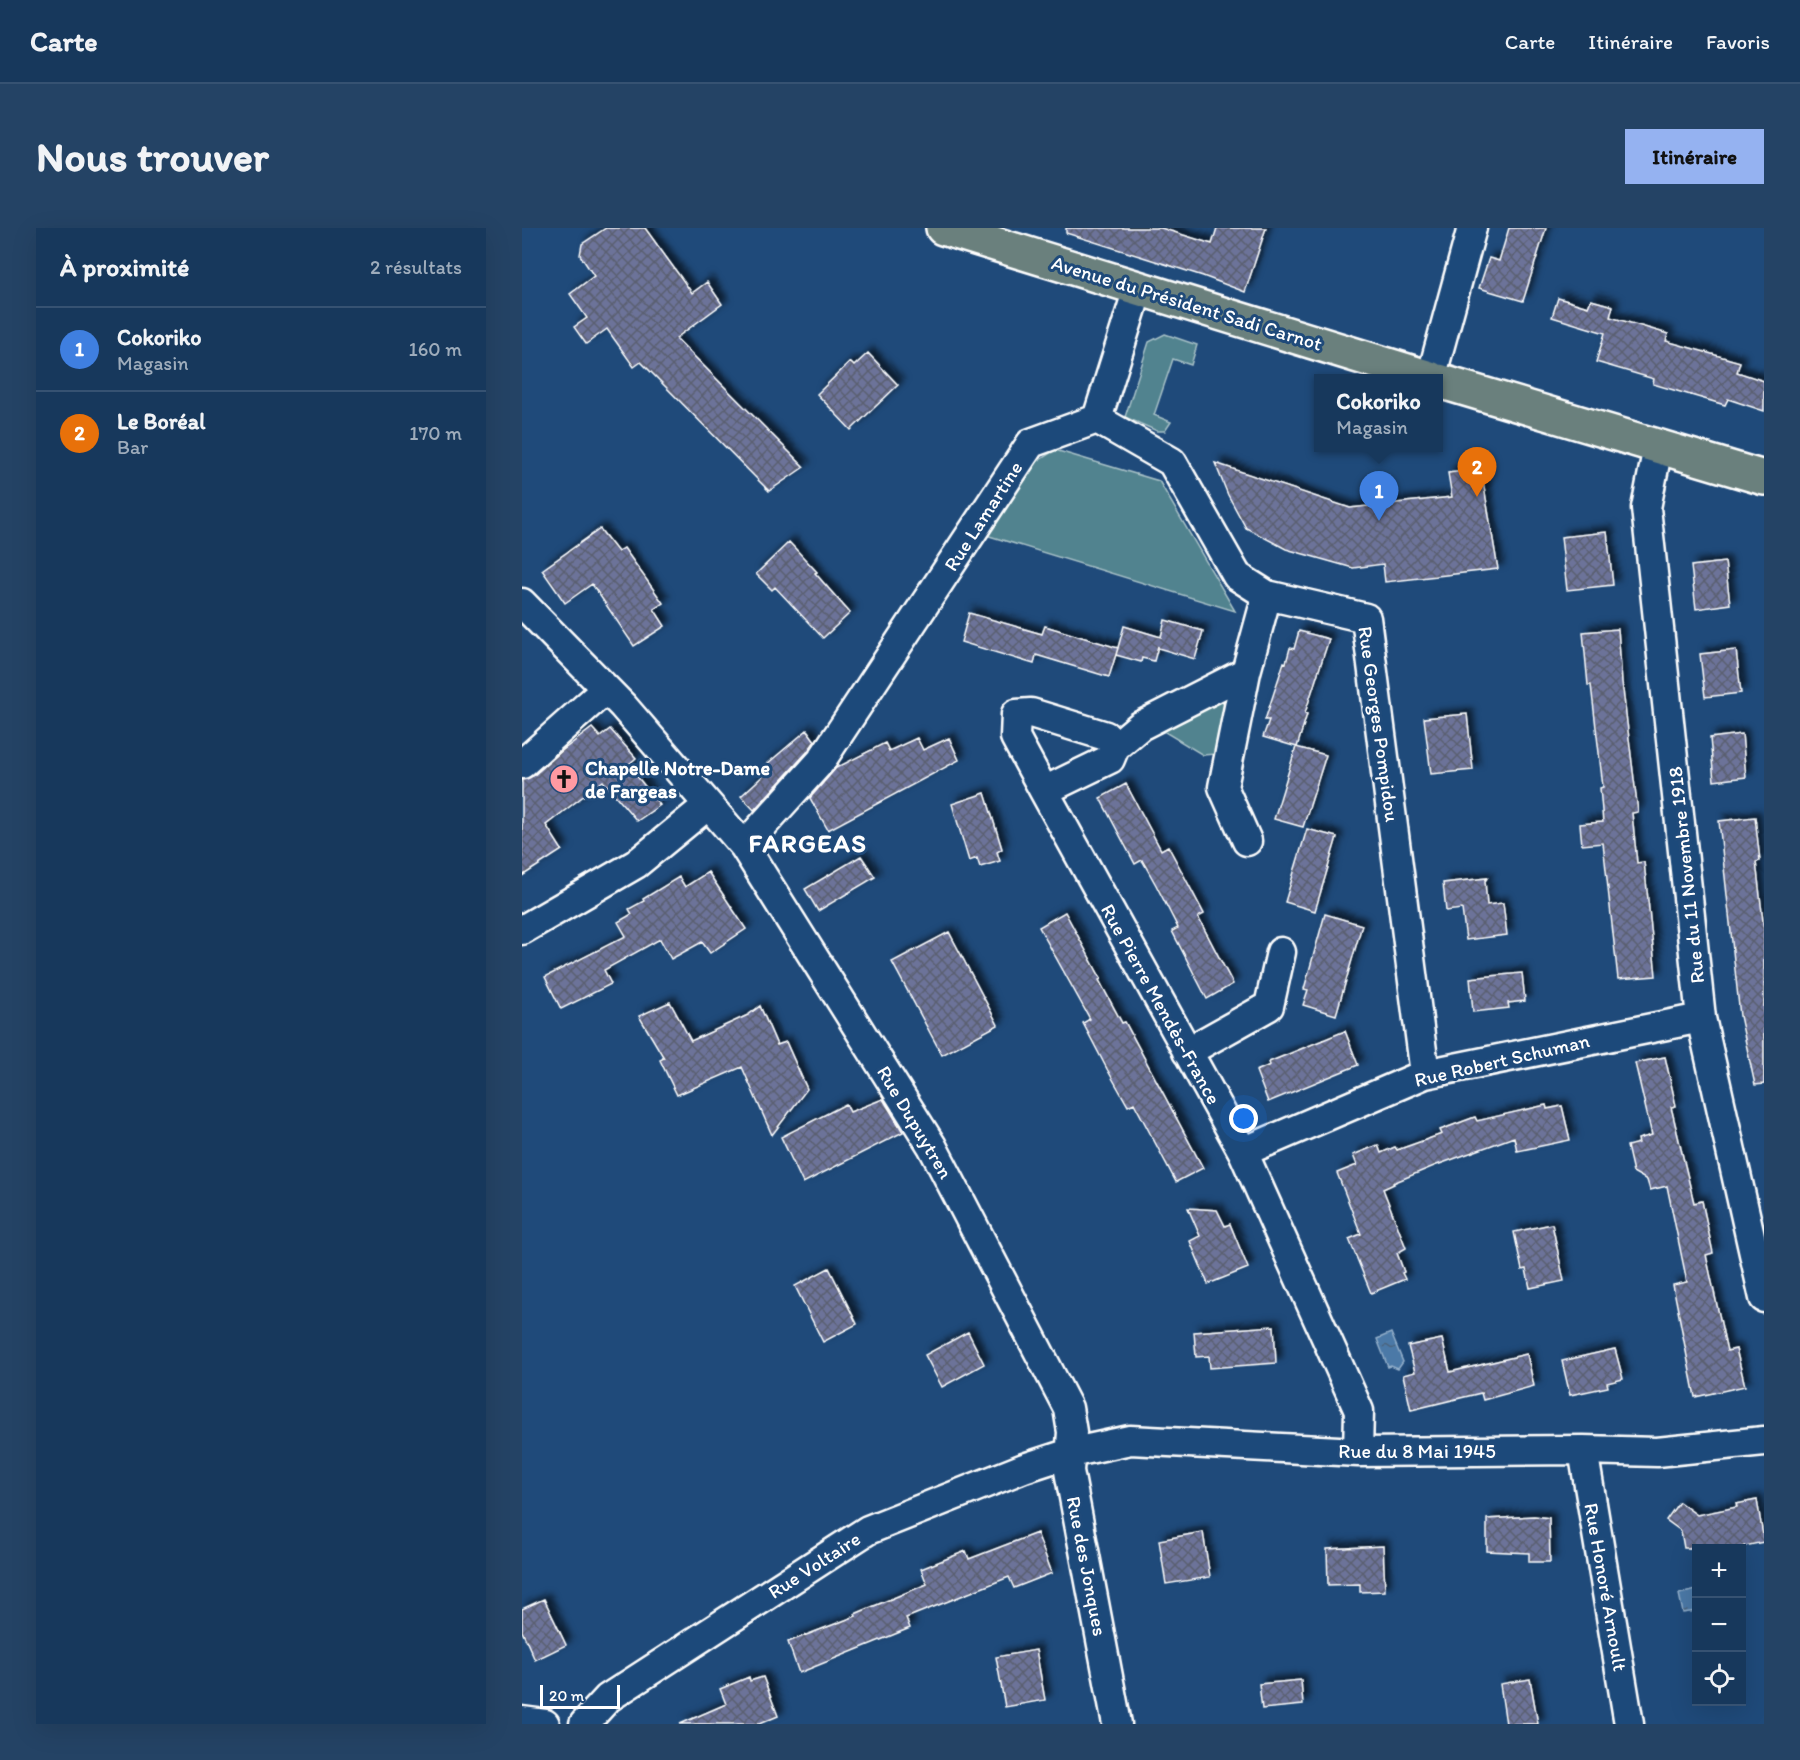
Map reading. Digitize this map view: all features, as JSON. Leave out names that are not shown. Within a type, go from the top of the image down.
[{"type":"main road","name":"Avenue du Président Sadi Carnot","points":[[943,228],[1418,374]]},
{"type":"main road","points":[[1443,382],[1764,478]]},
{"type":"street","points":[[1432,374],[1472,228]]},
{"type":"street","points":[[1097,419],[1138,289]]},
{"type":"street","name":"Rue Georges Pompidou","points":[[1097,419],[1172,462],[1237,576],[1267,596],[1366,618],[1425,1074]]},
{"type":"street","name":"Rue Lamartine","points":[[744,846],[821,761],[1031,443],[1097,419]]},
{"type":"street","name":"Rue du 11 Novembre 1918","points":[[1658,447],[1646,508],[1701,1018],[1764,1298]]},
{"type":"street","points":[[1247,841],[1223,787],[1246,672],[1267,596]]},
{"type":"street","name":"Rue Dupuytren","points":[[522,603],[623,706],[744,846],[932,1146],[1068,1408]]},
{"type":"street","points":[[1044,791],[1110,759],[1115,747],[1140,726],[1246,672]]},
{"type":"street","points":[[522,764],[606,689]]},
{"type":"street","name":"Rue Pierre Mendès-France","points":[[1115,747],[1106,735],[1031,713],[1016,714],[1015,737],[1243,1152],[1359,1411],[1358,1452]]},
{"type":"street","points":[[522,930],[636,864],[708,805]]},
{"type":"street","points":[[1188,1052],[1269,1006],[1281,952]]},
{"type":"street","name":"Rue Robert Schuman","points":[[1243,1152],[1425,1074],[1701,1018]]},
{"type":"street","name":"Rue des Jonques","points":[[1068,1408],[1072,1432],[1069,1471],[1117,1724]]},
{"type":"street","name":"Rue du 8 Mai 1945","points":[[1071,1453],[1130,1440],[1358,1452],[1583,1450],[1657,1452],[1764,1441]]},
{"type":"street","name":"Rue Honoré Arnoult","points":[[1583,1450],[1629,1724]]},
{"type":"street","name":"Rue Voltaire","points":[[584,1724],[608,1698],[868,1530],[1024,1468],[1071,1453]]},
{"type":"street","points":[[522,1721],[545,1724]]},
{"type":"green space","points":[[1165,334],[1197,345],[1191,365],[1173,359],[1154,415],[1171,422],[1165,431],[1157,431],[1125,417],[1149,342]]},
{"type":"green space","points":[[1055,450],[1159,481],[1235,611],[986,535],[1030,466]]},
{"type":"green space","points":[[1219,695],[1233,701],[1215,754],[1203,755],[1165,732],[1163,724]]},
{"type":"water","points":[[1391,1333],[1403,1362],[1398,1369],[1388,1367],[1377,1339]]},
{"type":"water","points":[[1692,1591],[1692,1612],[1683,1613],[1679,1594]]},
{"type":"building","points":[[606,228],[645,228],[692,293],[707,282],[722,304],[676,338],[804,467],[769,491],[641,362],[634,367],[607,329],[586,344],[574,327],[587,318],[570,294],[594,276],[580,255],[582,244]]},
{"type":"building","points":[[1066,228],[1161,228],[1212,244],[1217,228],[1266,228],[1245,292],[1203,276],[1066,233]]},
{"type":"building","points":[[1509,228],[1546,228],[1523,301],[1479,288],[1489,258],[1499,261]]},
{"type":"building","points":[[1558,298],[1588,307],[1591,300],[1613,306],[1610,317],[1668,334],[1666,341],[1740,362],[1737,372],[1764,381],[1764,411],[1728,399],[1725,405],[1653,384],[1654,379],[1596,362],[1605,333],[1552,317]]},
{"type":"building","points":[[868,353],[898,385],[851,430],[817,394],[850,362],[854,366]]},
{"type":"building","points":[[1215,463],[1350,508],[1452,497],[1448,473],[1481,469],[1498,569],[1385,582],[1383,564],[1353,568],[1286,549],[1246,528],[1228,495]]},
{"type":"building","points":[[600,529],[618,552],[624,548],[663,603],[654,609],[665,626],[634,646],[592,584],[565,603],[542,570]]},
{"type":"building","points":[[1607,532],[1613,585],[1567,590],[1561,537]]},
{"type":"building","points":[[789,542],[850,613],[823,638],[775,587],[772,590],[756,574]]},
{"type":"building","points":[[1725,562],[1730,604],[1696,609],[1691,566]]},
{"type":"building","points":[[969,613],[1042,634],[1045,626],[1118,648],[1109,677],[1036,655],[1034,664],[961,642]]},
{"type":"building","points":[[1165,620],[1203,631],[1195,659],[1158,648],[1158,646],[1154,661],[1142,658],[1141,662],[1116,655],[1124,626],[1161,637]]},
{"type":"building","points":[[1618,629],[1638,812],[1632,813],[1637,863],[1644,862],[1656,976],[1618,979],[1603,843],[1582,845],[1580,824],[1603,822],[1600,788],[1603,787],[1591,685],[1588,685],[1583,632]]},
{"type":"building","points":[[1299,631],[1329,639],[1305,713],[1307,714],[1297,747],[1263,737],[1269,720],[1265,720],[1284,662],[1286,663],[1290,648],[1294,649]]},
{"type":"building","points":[[1736,650],[1741,693],[1705,697],[1700,654]]},
{"type":"building","points":[[1467,714],[1473,770],[1431,774],[1424,718]]},
{"type":"building","points":[[592,728],[600,737],[610,729],[636,758],[628,765],[660,805],[637,821],[603,781],[546,825],[562,850],[522,876],[522,780],[533,776]]},
{"type":"building","points":[[807,730],[815,741],[754,810],[741,796],[765,774],[762,770],[767,764]]},
{"type":"building","points":[[1742,734],[1746,777],[1714,781],[1710,738]]},
{"type":"building","points":[[917,738],[923,750],[949,738],[959,760],[828,830],[810,798],[836,768],[885,743],[889,751]]},
{"type":"building","points":[[1296,747],[1326,755],[1303,827],[1274,819]]},
{"type":"building","points":[[1126,784],[1161,850],[1168,846],[1182,872],[1204,914],[1198,917],[1233,984],[1207,999],[1172,931],[1178,928],[1156,885],[1142,860],[1135,864],[1100,798]]},
{"type":"building","points":[[985,793],[1002,849],[997,852],[1000,861],[980,867],[977,858],[969,861],[952,804]]},
{"type":"building","points":[[1755,817],[1760,861],[1756,862],[1764,930],[1764,1084],[1755,1085],[1740,1016],[1719,821]]},
{"type":"building","points":[[1307,829],[1337,837],[1315,911],[1285,902]]},
{"type":"building","points":[[861,856],[875,877],[818,911],[805,889]]},
{"type":"building","points":[[708,872],[746,929],[710,953],[702,942],[671,959],[660,939],[604,970],[611,984],[561,1009],[545,977],[626,936],[618,922],[632,914],[629,909],[644,901],[643,899],[679,877],[685,887]]},
{"type":"building","points":[[1487,878],[1485,881],[1487,905],[1503,903],[1507,935],[1466,940],[1462,909],[1446,911],[1443,883]]},
{"type":"building","points":[[1065,912],[1122,1023],[1125,1022],[1203,1168],[1176,1182],[1134,1103],[1128,1106],[1107,1069],[1083,1023],[1090,1019],[1039,927]]},
{"type":"building","points":[[1325,914],[1362,925],[1336,1015],[1303,1005],[1308,990],[1304,989]]},
{"type":"building","points":[[949,932],[998,1025],[942,1055],[892,962]]},
{"type":"building","points":[[1522,973],[1525,1001],[1508,1003],[1509,1008],[1473,1012],[1470,978]]},
{"type":"building","points":[[670,1002],[691,1041],[748,1015],[760,1006],[777,1045],[786,1042],[807,1089],[772,1135],[742,1067],[677,1095],[660,1060],[664,1058],[639,1016]]},
{"type":"building","points":[[1345,1031],[1358,1065],[1268,1102],[1256,1071],[1270,1065],[1269,1062]]},
{"type":"building","points":[[1665,1057],[1676,1106],[1671,1107],[1694,1203],[1702,1201],[1713,1253],[1706,1255],[1727,1351],[1736,1349],[1745,1386],[1695,1397],[1673,1285],[1687,1282],[1667,1186],[1650,1190],[1647,1180],[1633,1172],[1627,1146],[1639,1143],[1638,1139],[1652,1135],[1635,1063]]},
{"type":"building","points":[[883,1099],[903,1132],[803,1183],[781,1137],[846,1104],[850,1112]]},
{"type":"building","points":[[1546,1105],[1547,1109],[1562,1106],[1570,1140],[1517,1151],[1514,1137],[1434,1166],[1383,1189],[1406,1248],[1397,1253],[1405,1279],[1371,1293],[1349,1239],[1361,1234],[1337,1173],[1357,1165],[1353,1155],[1378,1145],[1381,1153],[1395,1147],[1397,1150],[1442,1134],[1440,1130],[1475,1117],[1477,1121]]},
{"type":"building","points":[[1188,1208],[1217,1210],[1225,1226],[1230,1224],[1248,1268],[1208,1284],[1190,1241],[1200,1236]]},
{"type":"building","points":[[1552,1224],[1564,1281],[1530,1288],[1526,1269],[1522,1270],[1514,1232]]},
{"type":"building","points":[[829,1268],[857,1324],[823,1342],[795,1286]]},
{"type":"building","points":[[1274,1326],[1276,1363],[1210,1368],[1209,1356],[1196,1357],[1194,1332]]},
{"type":"building","points":[[968,1332],[984,1364],[942,1387],[925,1355]]},
{"type":"building","points":[[1442,1339],[1450,1372],[1527,1354],[1534,1386],[1483,1400],[1481,1393],[1411,1410],[1403,1375],[1415,1372],[1408,1346]]},
{"type":"building","points":[[1615,1349],[1623,1379],[1607,1383],[1608,1387],[1570,1395],[1562,1361]]},
{"type":"building","points":[[1757,1500],[1764,1542],[1746,1546],[1692,1544],[1692,1548],[1684,1548],[1681,1531],[1666,1520],[1679,1502],[1697,1515],[1737,1507],[1736,1504]]},
{"type":"building","points":[[1534,1516],[1549,1518],[1550,1562],[1529,1562],[1529,1553],[1487,1551],[1487,1519]]},
{"type":"building","points":[[1203,1532],[1210,1577],[1166,1584],[1159,1540]]},
{"type":"building","points":[[1037,1533],[1052,1573],[1014,1588],[1009,1577],[906,1618],[910,1628],[799,1673],[788,1642],[856,1616],[855,1614],[927,1584],[921,1569],[966,1551],[969,1559]]},
{"type":"building","points":[[1383,1546],[1385,1591],[1360,1592],[1360,1584],[1328,1585],[1327,1549]]},
{"type":"building","points":[[544,1599],[566,1645],[535,1660],[522,1631],[522,1609]]},
{"type":"building","points":[[1036,1650],[1045,1700],[1005,1707],[996,1657]]},
{"type":"building","points":[[749,1677],[750,1681],[763,1677],[778,1716],[759,1724],[680,1724],[726,1704],[720,1689]]},
{"type":"building","points":[[1530,1679],[1538,1724],[1506,1724],[1500,1684]]},
{"type":"building","points":[[1301,1680],[1303,1705],[1262,1709],[1259,1684]]},
{"type":"place","name":"Le Boréal","points":[[1477,497]]},
{"type":"place","name":"Cokoriko","points":[[1379,521]]},
{"type":"place","name":"Chapelle Notre-Dame de Fargeas","points":[[564,779]]},
{"type":"district","name":"FARGEAS","points":[[808,843]]}]
